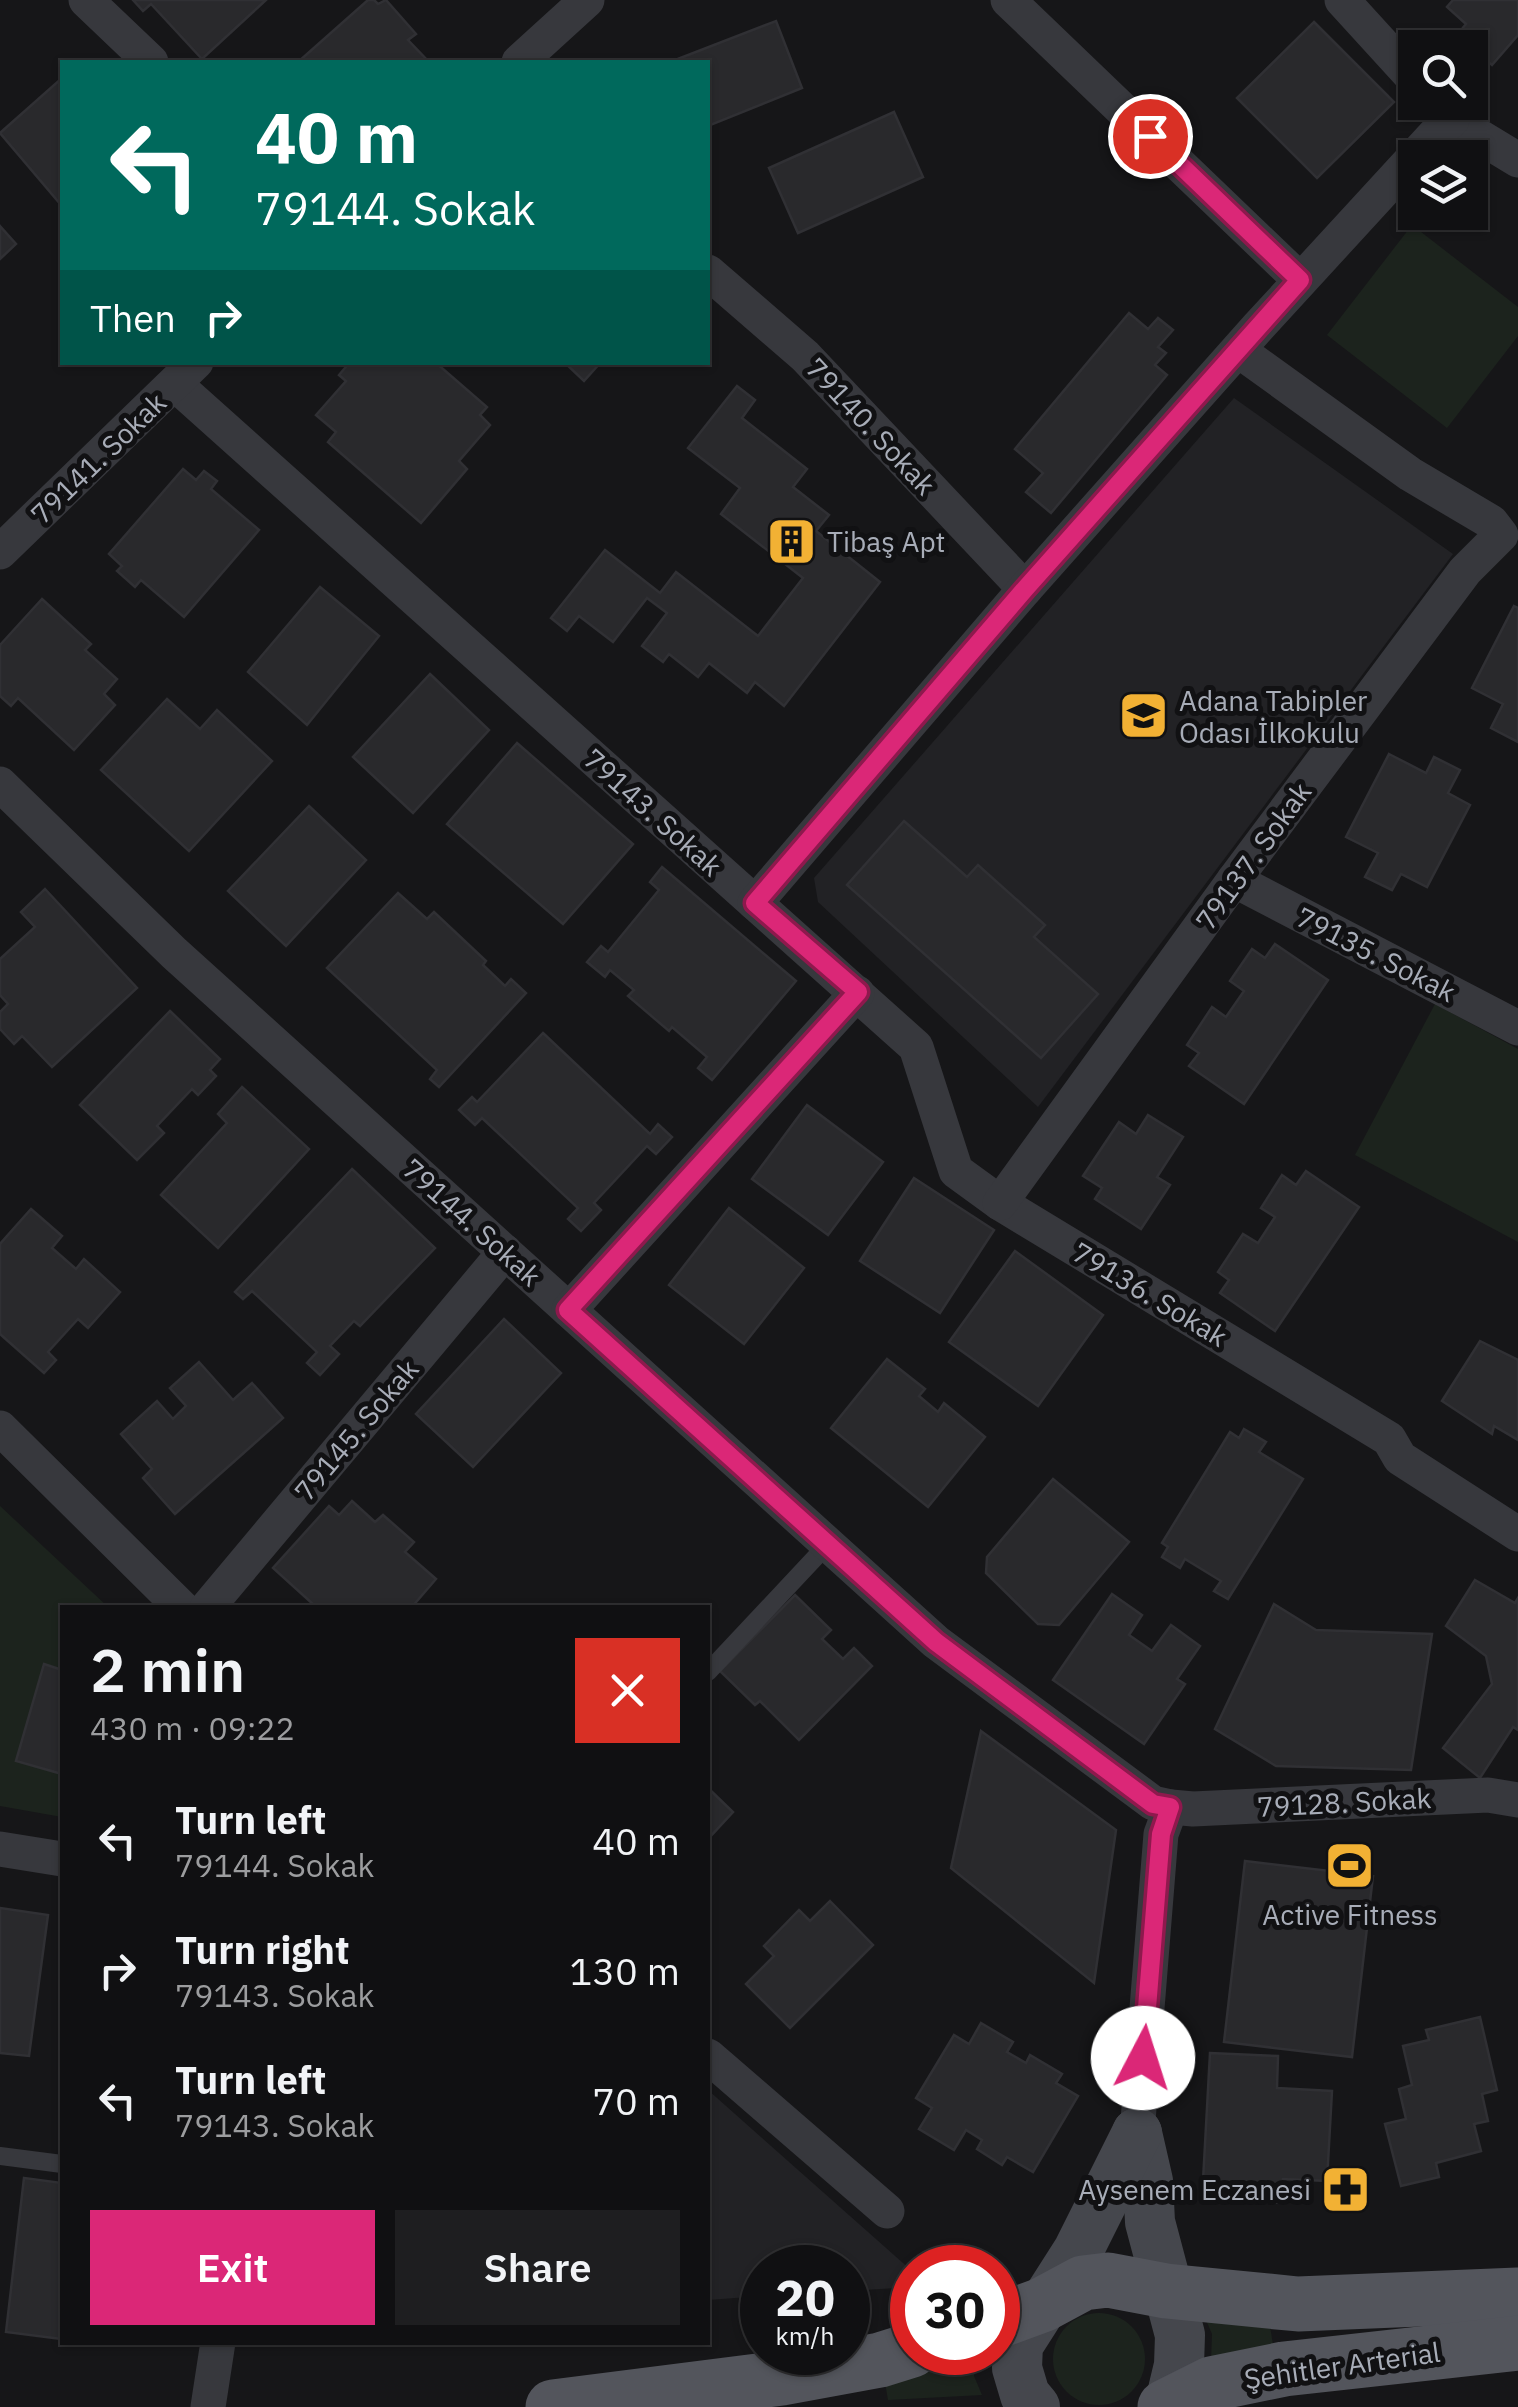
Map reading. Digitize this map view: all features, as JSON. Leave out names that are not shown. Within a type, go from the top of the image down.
[{"type":"main road","points":[[1137,2133],[1148,2181],[1150,2222],[1180,2335],[1179,2364],[1168,2406]]},
{"type":"main road","points":[[1020,2313],[1078,2251],[1137,2133]]},
{"type":"main road","name":"Şehitler Arterial","points":[[1020,2313],[1083,2283],[1108,2280],[1298,2304],[1518,2295]]},
{"type":"main road","name":"Şehitler Arterial","points":[[1168,2406],[1212,2384],[1284,2370],[1518,2343]]},
{"type":"main road","points":[[553,2407],[802,2374],[890,2357]]},
{"type":"main road","points":[[1019,2375],[1025,2395],[1035,2407]]},
{"type":"street","points":[[86,0],[149,60]]},
{"type":"street","points":[[522,60],[587,0]]},
{"type":"street","points":[[1008,0],[1300,280]]},
{"type":"street","points":[[1342,0],[1398,61]]},
{"type":"street","points":[[755,903],[1025,589],[1438,130],[1441,120]]},
{"type":"street","points":[[1456,120],[1518,160]]},
{"type":"street","name":"79140. Sokak","points":[[710,274],[805,356],[1025,589]]},
{"type":"street","name":"79137. Sokak","points":[[1000,1203],[1234,880],[1465,572],[1510,546],[1490,522],[1410,474],[1238,350]]},
{"type":"street","name":"79141. Sokak","points":[[0,552],[185,373]]},
{"type":"street","name":"79143. Sokak","points":[[185,373],[755,903],[858,992]]},
{"type":"street","name":"79144. Sokak","points":[[0,784],[174,953],[936,1642],[1153,1804],[1170,1807]]},
{"type":"street","name":"79135. Sokak","points":[[1234,880],[1518,1028]]},
{"type":"street","points":[[568,1310],[858,992]]},
{"type":"street","name":"79136. Sokak","points":[[858,992],[916,1047],[956,1172],[1000,1203],[1389,1439],[1400,1458],[1518,1534]]},
{"type":"street","name":"79145. Sokak","points":[[210,1605],[505,1252]]},
{"type":"street","points":[[6,1447],[179,1605]]},
{"type":"street","name":"79128. Sokak","points":[[1170,1807],[1488,1795],[1518,1800]]},
{"type":"street","points":[[1137,2133],[1161,1834],[1170,1807]]},
{"type":"street","points":[[0,1848],[60,1859]]},
{"type":"street","points":[[710,2058],[887,2211]]},
{"type":"street","points":[[208,2407],[218,2345]]},
{"type":"lane","points":[[710,1670],[827,1545]]},
{"type":"lane","points":[[0,2156],[60,2164]]},
{"type":"shaded area","points":[[1408,230],[1418,230],[1518,307],[1518,336],[1447,428],[1327,335]]},
{"type":"shaded area","name":"Adana Tabipler Odası İlkokulu","points":[[1234,398],[1453,554],[1038,1107],[818,902],[814,878]]},
{"type":"shaded area","points":[[1435,1004],[1518,1049],[1518,1242],[1355,1155]]},
{"type":"shaded area","points":[[0,1506],[106,1605],[60,1605],[60,1817],[0,1806]]},
{"type":"shaded area","points":[[710,2092],[890,2251],[890,2288],[870,2290],[870,2245],[740,2245],[740,2298],[710,2300]]},
{"type":"shaded area","points":[[1090,2313],[1108,2313],[1125,2320],[1138,2333],[1145,2359],[1138,2385],[1125,2398],[1108,2405],[1090,2405],[1073,2398],[1060,2385],[1053,2368],[1053,2350],[1060,2333],[1073,2320]]},
{"type":"shaded area","points":[[1206,2320],[1270,2326],[1274,2351],[1211,2361],[1212,2334]]},
{"type":"shaded area","points":[[974,2375],[982,2395],[888,2400],[884,2377]]},
{"type":"building","points":[[133,0],[266,0],[202,59],[151,4],[143,11]]},
{"type":"building","points":[[368,0],[378,4],[386,0],[416,34],[408,40],[427,60],[300,60]]},
{"type":"building","points":[[1453,0],[1518,0],[1518,35],[1492,65],[1488,62],[1488,30],[1461,30],[1466,24],[1447,7]]},
{"type":"building","points":[[776,21],[802,88],[710,125],[710,60],[675,60]]},
{"type":"building","points":[[1314,22],[1394,102],[1317,178],[1237,98]]},
{"type":"building","points":[[60,80],[60,204],[0,133]]},
{"type":"building","points":[[894,112],[923,177],[798,233],[769,168]]},
{"type":"building","points":[[0,226],[16,244],[0,259]]},
{"type":"building","points":[[1129,313],[1148,329],[1158,318],[1173,330],[1158,347],[1166,353],[1155,365],[1167,375],[1051,513],[1026,492],[1043,473],[1015,449]]},
{"type":"building","points":[[347,365],[438,365],[487,407],[480,415],[490,425],[459,461],[467,469],[421,523],[328,442],[336,432],[316,415],[346,381],[339,375]]},
{"type":"building","points":[[567,365],[598,365],[584,381]]},
{"type":"building","name":"Tibaş Apt","points":[[737,386],[755,400],[742,418],[807,469],[793,487],[829,515],[816,531],[880,582],[784,706],[755,682],[747,693],[709,663],[698,677],[669,654],[663,662],[642,646],[667,613],[647,598],[613,642],[579,616],[567,631],[551,618],[605,550],[660,593],[676,572],[758,636],[803,578],[721,514],[740,488],[688,448]]},
{"type":"building","points":[[183,469],[196,480],[204,471],[217,481],[211,489],[259,530],[184,617],[141,580],[135,587],[117,571],[122,566],[109,554]]},
{"type":"building","points":[[320,587],[379,636],[307,725],[248,672]]},
{"type":"building","points":[[42,599],[91,644],[85,650],[117,679],[104,694],[115,705],[74,750],[18,698],[11,706],[0,696],[0,645]]},
{"type":"building","points":[[1514,606],[1518,608],[1518,742],[1491,728],[1503,704],[1472,688]]},
{"type":"building","points":[[430,674],[489,730],[413,813],[353,757]]},
{"type":"building","points":[[167,699],[200,729],[217,710],[272,761],[189,851],[101,770]]},
{"type":"building","points":[[517,743],[633,844],[563,924],[447,824]]},
{"type":"building","points":[[1389,754],[1426,773],[1434,757],[1460,770],[1448,793],[1470,805],[1427,887],[1401,874],[1392,890],[1365,877],[1378,853],[1346,837]]},
{"type":"building","points":[[309,806],[366,860],[286,946],[228,891]]},
{"type":"building","points":[[904,821],[967,877],[978,865],[1045,925],[1034,937],[1098,994],[1041,1058],[847,885]]},
{"type":"building","points":[[662,867],[796,981],[712,1080],[698,1068],[707,1057],[628,996],[634,990],[610,970],[605,977],[587,962],[601,946],[608,952],[659,890],[650,882]]},
{"type":"building","points":[[45,889],[137,988],[52,1067],[22,1036],[14,1044],[0,1029],[0,1012],[8,1004],[0,995],[0,959],[35,927],[21,912]]},
{"type":"building","points":[[398,893],[427,919],[434,912],[486,961],[483,965],[505,986],[511,979],[526,993],[439,1087],[430,1079],[437,1070],[327,968]]},
{"type":"building","points":[[1275,944],[1328,980],[1244,1104],[1189,1066],[1199,1053],[1187,1045],[1212,1007],[1226,1017],[1244,991],[1230,981],[1252,949],[1265,958]]},
{"type":"building","points":[[170,1011],[220,1059],[210,1070],[216,1076],[198,1095],[192,1089],[157,1126],[164,1133],[137,1160],[80,1105]]},
{"type":"building","points":[[543,1033],[650,1134],[658,1124],[672,1137],[656,1154],[647,1146],[594,1203],[601,1210],[581,1231],[568,1219],[578,1208],[482,1118],[475,1125],[459,1110],[472,1097],[477,1102]]},
{"type":"building","points":[[242,1087],[309,1149],[218,1248],[161,1195],[227,1123],[218,1114]]},
{"type":"building","points":[[807,1105],[883,1162],[828,1235],[752,1179]]},
{"type":"building","points":[[1148,1115],[1183,1137],[1157,1177],[1170,1185],[1141,1229],[1095,1199],[1102,1188],[1083,1176],[1119,1122],[1136,1134]]},
{"type":"building","points":[[352,1169],[435,1248],[360,1326],[354,1321],[330,1346],[339,1354],[320,1375],[307,1363],[317,1352],[252,1291],[243,1299],[235,1292]]},
{"type":"building","points":[[1306,1171],[1359,1207],[1275,1331],[1220,1293],[1229,1280],[1218,1272],[1243,1234],[1258,1243],[1275,1217],[1261,1208],[1282,1175],[1296,1185]]},
{"type":"building","points":[[914,1178],[994,1230],[940,1313],[860,1261]]},
{"type":"building","points":[[729,1208],[804,1268],[744,1344],[669,1285]]},
{"type":"building","points":[[31,1209],[62,1236],[52,1248],[76,1269],[84,1259],[120,1292],[88,1328],[78,1319],[48,1352],[56,1360],[44,1373],[0,1334],[0,1244]]},
{"type":"building","points":[[1015,1251],[1103,1315],[1038,1406],[949,1342]]},
{"type":"building","points":[[504,1319],[561,1373],[473,1467],[416,1414]]},
{"type":"building","points":[[1480,1341],[1518,1360],[1518,1440],[1494,1426],[1492,1434],[1442,1401]]},
{"type":"building","points":[[887,1359],[925,1389],[919,1396],[938,1412],[944,1403],[985,1437],[928,1507],[831,1428]]},
{"type":"building","points":[[199,1362],[233,1400],[252,1383],[283,1418],[175,1514],[143,1478],[152,1469],[121,1434],[157,1401],[173,1419],[186,1406],[170,1388]]},
{"type":"building","points":[[1244,1429],[1266,1442],[1259,1452],[1303,1479],[1228,1599],[1214,1591],[1221,1581],[1185,1559],[1180,1568],[1162,1557],[1168,1547],[1162,1543],[1230,1432],[1239,1438]]},
{"type":"building","points":[[1053,1479],[1129,1542],[1059,1625],[1038,1624],[986,1573],[987,1557]]},
{"type":"building","points":[[352,1501],[375,1522],[383,1515],[414,1542],[405,1552],[436,1579],[414,1605],[314,1605],[273,1568],[329,1506],[339,1515]]},
{"type":"building","points":[[1475,1580],[1515,1603],[1518,1598],[1518,1730],[1513,1727],[1480,1778],[1443,1748],[1492,1684],[1486,1656],[1446,1626]]},
{"type":"building","points":[[1112,1594],[1142,1615],[1129,1635],[1152,1651],[1171,1625],[1200,1646],[1177,1679],[1185,1684],[1144,1744],[1053,1680]]},
{"type":"building","points":[[795,1595],[831,1630],[822,1639],[843,1659],[854,1648],[872,1666],[799,1740],[760,1701],[755,1705],[720,1671]]},
{"type":"building","points":[[1274,1604],[1316,1630],[1432,1634],[1411,1770],[1276,1766],[1215,1729]]},
{"type":"building","points":[[44,1664],[60,1669],[60,1773],[16,1761]]},
{"type":"building","points":[[981,1731],[1116,1830],[1094,1983],[951,1868]]},
{"type":"building","points":[[710,1790],[733,1812],[710,1837]]},
{"type":"building","points":[[1245,1861],[1373,1876],[1352,2057],[1224,2042]]},
{"type":"building","points":[[830,1901],[873,1945],[790,2028],[746,1984],[774,1956],[764,1946],[799,1910],[810,1921]]},
{"type":"building","points":[[0,1908],[48,1915],[29,2056],[0,2053]]},
{"type":"building","points":[[1480,2017],[1497,2090],[1482,2094],[1488,2121],[1474,2124],[1481,2151],[1436,2163],[1439,2177],[1401,2186],[1385,2124],[1406,2119],[1399,2089],[1412,2085],[1403,2046],[1429,2040],[1426,2030]]},
{"type":"building","points":[[981,2023],[1013,2042],[1007,2052],[1026,2063],[1030,2055],[1062,2074],[1056,2083],[1078,2096],[1033,2172],[1007,2157],[1002,2165],[977,2149],[982,2140],[966,2130],[954,2150],[919,2129],[932,2108],[916,2098],[954,2035],[969,2044]]},
{"type":"building","points":[[1210,2053],[1278,2056],[1277,2088],[1332,2091],[1327,2181],[1283,2179],[1282,2203],[1202,2199]]},
{"type":"building","points":[[24,2178],[60,2183],[60,2339],[6,2332]]},
{"type":"place","name":"Tibaş Apt","points":[[792,541]]},
{"type":"place","name":"Adana Tabipler Odası İlkokulu","points":[[1144,716]]},
{"type":"place","name":"Active Fitness","points":[[1350,1866]]},
{"type":"place","name":"Aysenem Eczanesi","points":[[1346,2189]]},
{"type":"route","points":[[1143,2058],[1161,1834],[1170,1807],[1153,1804],[936,1642],[568,1310],[858,992],[755,903],[1025,589],[1300,280],[1150,136]]}]
